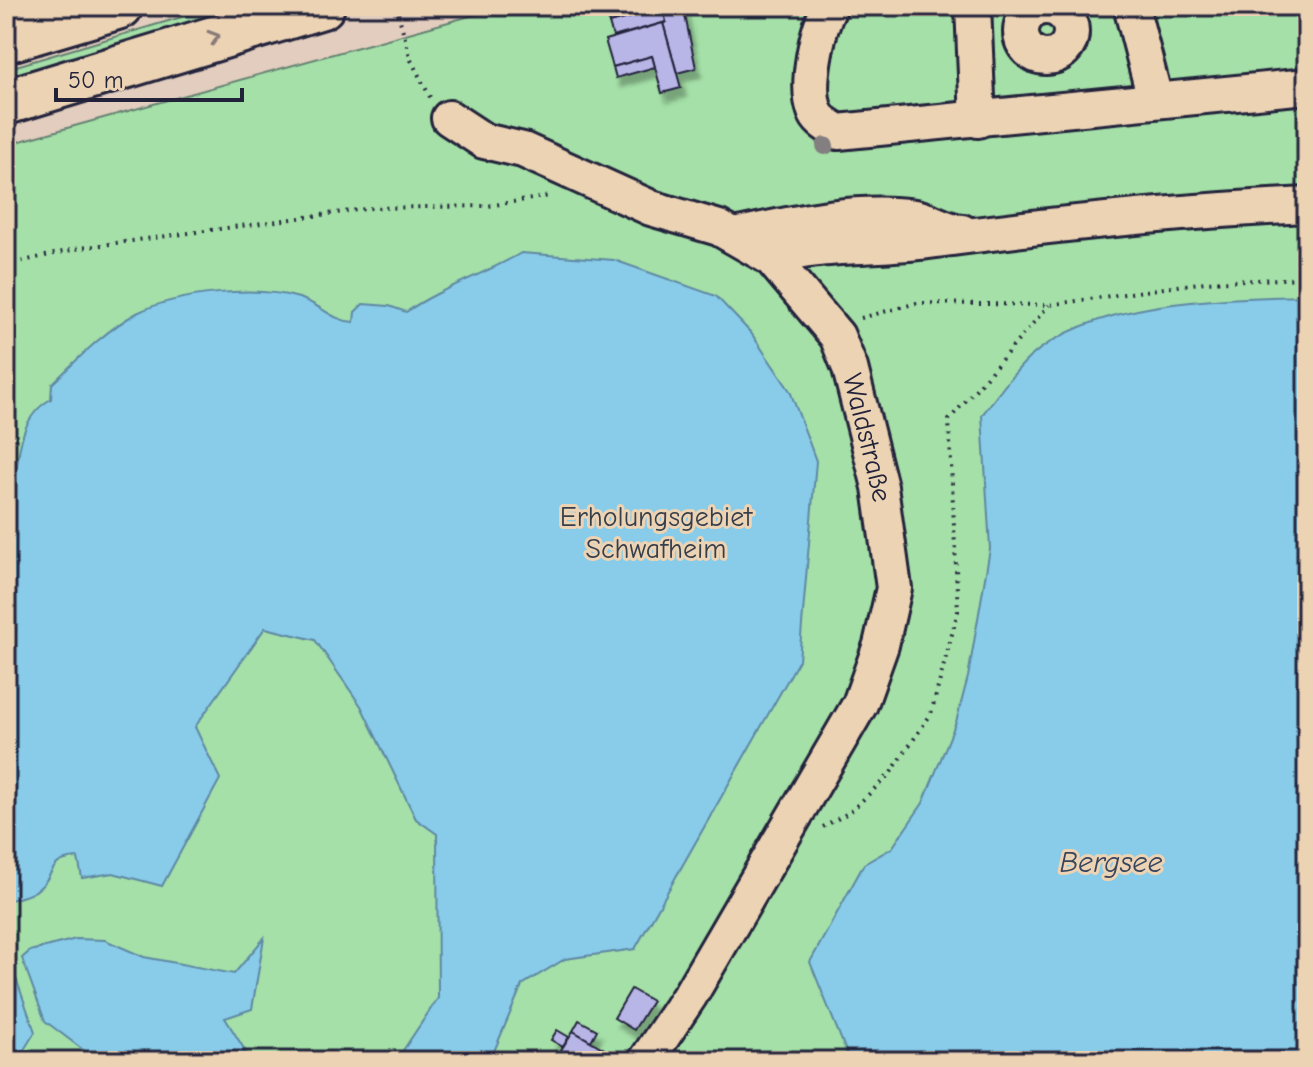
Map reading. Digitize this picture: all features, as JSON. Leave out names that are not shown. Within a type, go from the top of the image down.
[{"type":"highway","points":[[6,40],[120,6]]},
{"type":"highway","points":[[6,102],[322,6]]},
{"type":"street","points":[[830,6],[818,36],[812,91],[815,112],[823,123],[838,132],[1305,86]]},
{"type":"street","points":[[973,6],[978,120]]},
{"type":"street","points":[[1131,6],[1155,99]]},
{"type":"street","points":[[1052,8],[1071,35],[1057,54],[1035,54],[1022,39],[1026,17],[1052,8]]},
{"type":"street","points":[[974,48],[1022,39]]},
{"type":"street","name":"Waldstraße","points":[[449,118],[484,141],[523,150],[651,208],[726,232],[771,258],[829,323],[850,368],[880,487],[894,588],[881,645],[860,704],[690,995],[646,1061]]},
{"type":"street","points":[[771,258],[792,251],[889,245],[979,233],[1307,205]]},
{"type":"street","points":[[726,232],[882,215],[913,217],[951,231],[979,233]]},
{"type":"path","points":[[396,6],[411,60],[426,92],[449,118]]},
{"type":"path","points":[[6,265],[80,248],[372,208],[488,206],[599,185]]},
{"type":"path","points":[[829,323],[917,303],[1049,305],[1205,282],[1307,278]]},
{"type":"path","points":[[850,812],[890,774],[931,714],[958,611],[949,420],[1049,305]]},
{"type":"green space","points":[[219,6],[261,6],[6,80],[6,69]]},
{"type":"green space","name":"Erholungsgebiet Schwafheim","points":[[506,6],[1307,6],[1307,1061],[6,1061],[6,145]]},
{"type":"water","points":[[521,253],[614,260],[716,296],[751,333],[790,391],[816,461],[799,660],[635,949],[565,959],[522,985],[490,1061],[396,1061],[438,998],[437,834],[416,819],[361,706],[315,640],[265,628],[195,727],[220,779],[162,886],[113,873],[82,878],[78,858],[56,865],[35,891],[6,901],[6,499],[13,494],[26,428],[40,407],[51,399],[52,384],[113,328],[137,313],[173,300],[217,293],[281,294],[299,298],[339,319],[354,322],[355,312],[363,304],[389,306],[406,312]]},
{"type":"water","name":"Bergsee","points":[[1307,296],[1307,1061],[850,1061],[810,962],[864,864],[892,848],[923,803],[956,722],[968,677],[990,549],[982,415],[1029,358],[1056,338],[1088,324],[1124,313],[1200,301]]},
{"type":"water","points":[[264,938],[252,1009],[225,1018],[246,1052],[217,1061],[119,1061],[86,1052],[45,1021],[22,958],[30,951],[76,939],[105,940],[144,957],[234,974]]},
{"type":"water","points":[[6,965],[13,970],[35,1032],[17,1061],[6,1061]]},
{"type":"building","points":[[605,6],[662,6],[663,9],[609,23]]},
{"type":"building","points":[[683,6],[696,68],[677,73],[663,23],[666,22],[663,8]]},
{"type":"building","points":[[663,9],[666,22],[613,37],[609,23]]},
{"type":"building","points":[[663,23],[681,88],[662,93],[652,56],[613,67],[605,40]]},
{"type":"building","points":[[652,56],[655,67],[616,78],[613,67]]},
{"type":"building","points":[[631,989],[652,1001],[634,1030],[614,1018]]},
{"type":"building","points":[[579,1020],[597,1030],[591,1041],[573,1031]]},
{"type":"building","points":[[557,1030],[569,1037],[563,1047],[551,1040]]},
{"type":"building","points":[[573,1031],[618,1057],[616,1061],[554,1061]]}]
